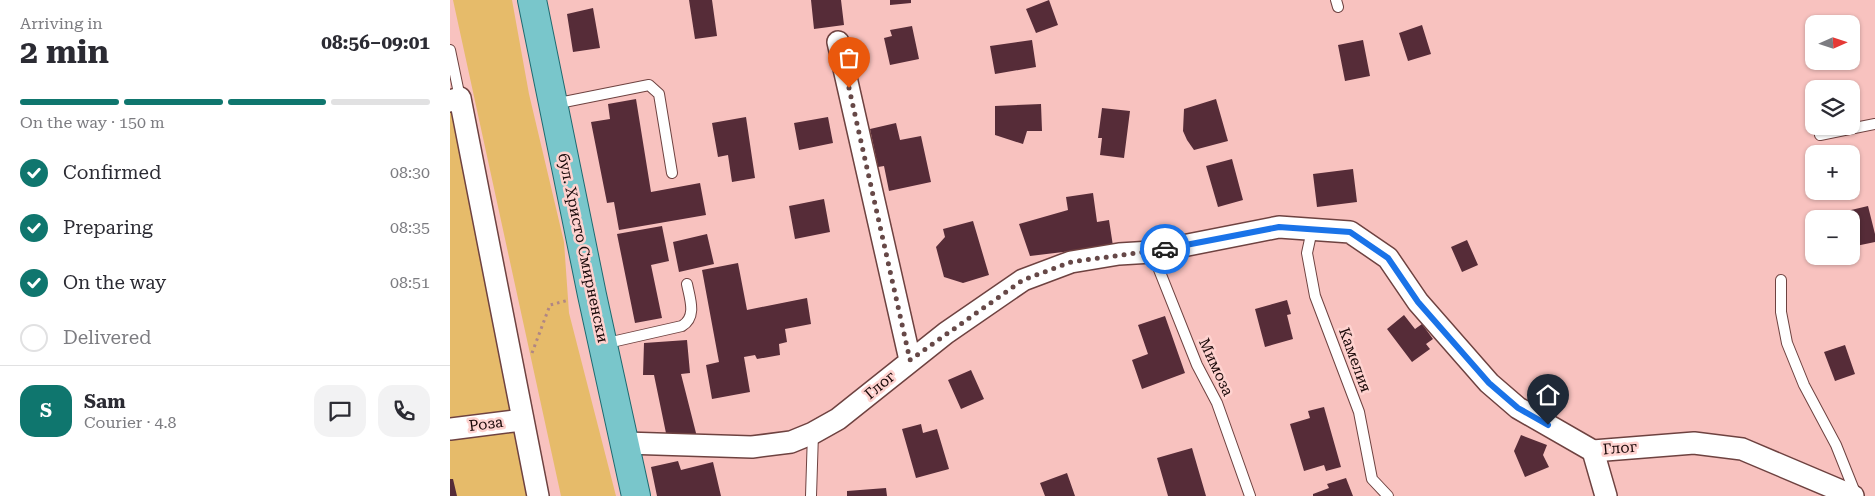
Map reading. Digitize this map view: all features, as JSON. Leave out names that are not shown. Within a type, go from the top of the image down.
[{"type":"main road","name":"бул. Христо Смирненски","points":[[532,0],[602,344],[636,496]]},
{"type":"street","points":[[838,42],[910,360]]},
{"type":"street","points":[[455,99],[538,496]]},
{"type":"street","name":"Глог","points":[[625,443],[752,447],[791,442],[813,433],[838,419],[910,360],[1023,280],[1071,262],[1119,254],[1152,252],[1279,227],[1350,232],[1388,258],[1418,302],[1489,383],[1518,408],[1593,451],[1694,442],[1742,449],[1855,496]]},
{"type":"street","name":"Роза","points":[[450,429],[522,420]]},
{"type":"street","points":[[1593,451],[1606,496]]},
{"type":"lane","points":[[450,50],[455,99]]},
{"type":"lane","points":[[554,104],[648,86],[659,94],[672,173]]},
{"type":"lane","points":[[1860,127],[1875,124]]},
{"type":"lane","name":"Камелия","points":[[1312,230],[1307,253],[1315,296],[1359,412],[1372,479],[1388,496]]},
{"type":"lane","name":"Мимоза","points":[[1152,252],[1196,365],[1217,403],[1250,496]]},
{"type":"lane","points":[[1781,280],[1781,312],[1787,343],[1804,385],[1836,445],[1855,496]]},
{"type":"lane","points":[[602,344],[682,326],[689,320],[692,310],[687,284]]},
{"type":"lane","points":[[810,496],[813,433]]},
{"type":"path","points":[[514,379],[524,376],[550,305],[592,295]]},
{"type":"shaded area","points":[[453,0],[512,0],[529,94],[564,242],[569,313],[616,496],[561,496]]},
{"type":"shaded area","points":[[454,108],[538,496],[450,496],[450,109]]},
{"type":"building","points":[[689,0],[712,0],[717,36],[695,39]]},
{"type":"building","points":[[811,0],[841,0],[844,25],[814,29]]},
{"type":"building","points":[[890,0],[911,0],[911,3],[890,5]]},
{"type":"building","points":[[1049,0],[1058,25],[1036,33],[1026,9]]},
{"type":"building","points":[[593,8],[600,48],[573,52],[567,14]]},
{"type":"building","points":[[1422,25],[1431,54],[1408,61],[1399,33]]},
{"type":"building","points":[[912,26],[919,59],[890,65],[884,38],[892,36],[890,30]]},
{"type":"building","points":[[1032,40],[1036,67],[995,74],[990,46]]},
{"type":"building","points":[[1363,40],[1370,76],[1345,81],[1338,45]]},
{"type":"building","points":[[636,99],[651,192],[700,183],[706,215],[619,230],[614,202],[607,203],[591,122],[610,119],[608,104]]},
{"type":"building","points":[[1216,99],[1228,141],[1194,150],[1183,131],[1184,109]]},
{"type":"building","points":[[1041,104],[1042,131],[1027,131],[1023,144],[995,135],[995,106]]},
{"type":"building","points":[[1102,108],[1130,111],[1124,158],[1100,155],[1102,138],[1098,138]]},
{"type":"building","points":[[746,117],[755,178],[732,182],[728,155],[718,157],[712,123]]},
{"type":"building","points":[[828,117],[833,143],[799,150],[794,123]]},
{"type":"building","points":[[896,123],[900,140],[921,136],[931,182],[889,191],[884,166],[878,167],[870,129]]},
{"type":"building","points":[[1232,159],[1243,200],[1218,207],[1206,166]]},
{"type":"building","points":[[1353,169],[1357,202],[1317,207],[1313,174]]},
{"type":"building","points":[[1093,193],[1097,222],[1109,220],[1113,246],[1030,256],[1019,224],[1068,210],[1066,197]]},
{"type":"building","points":[[824,199],[830,232],[795,239],[789,206]]},
{"type":"building","points":[[1868,206],[1875,234],[1875,242],[1860,245],[1860,210],[1851,210]]},
{"type":"building","points":[[973,221],[989,275],[963,283],[944,277],[936,247],[945,237],[943,229]]},
{"type":"building","points":[[662,226],[669,261],[651,265],[662,318],[635,323],[617,234]]},
{"type":"building","points":[[707,234],[714,264],[679,272],[673,242]]},
{"type":"building","points":[[1467,240],[1478,265],[1462,272],[1451,247]]},
{"type":"building","points":[[738,263],[747,310],[807,298],[811,324],[785,329],[787,342],[779,344],[780,355],[757,359],[755,355],[744,357],[750,392],[712,399],[706,365],[719,362],[702,270]]},
{"type":"building","points":[[1287,300],[1291,314],[1287,315],[1293,339],[1265,347],[1255,309]]},
{"type":"building","points":[[1404,315],[1415,329],[1422,324],[1433,339],[1426,344],[1430,349],[1412,362],[1387,329]]},
{"type":"building","points":[[1165,316],[1185,373],[1142,389],[1132,360],[1148,354],[1138,325]]},
{"type":"building","points":[[687,340],[690,373],[681,374],[697,437],[667,438],[654,375],[643,375],[644,343]]},
{"type":"building","points":[[1845,345],[1855,374],[1835,381],[1824,352]]},
{"type":"building","points":[[971,370],[984,399],[961,409],[948,380]]},
{"type":"building","points":[[1324,407],[1341,467],[1326,471],[1324,465],[1304,471],[1290,424],[1310,418],[1308,411]]},
{"type":"building","points":[[921,424],[923,433],[937,429],[949,469],[916,478],[902,429]]},
{"type":"building","points":[[1521,435],[1547,445],[1543,455],[1549,467],[1525,477],[1514,451]]},
{"type":"building","points":[[1192,448],[1206,496],[1168,496],[1157,458]]},
{"type":"building","points":[[678,461],[681,470],[713,462],[721,496],[657,496],[651,467]]},
{"type":"building","points":[[1067,473],[1075,496],[1045,496],[1040,483]]},
{"type":"building","points":[[1346,478],[1353,496],[1313,496],[1313,494],[1329,488],[1327,484]]},
{"type":"building","points":[[450,479],[453,479],[457,496],[450,496]]},
{"type":"building","points":[[886,488],[887,496],[847,496],[847,491]]},
{"type":"way so far","points":[[849,88],[910,360],[1023,280],[1071,262],[1165,249]]},
{"type":"route","points":[[1165,249],[1279,227],[1350,232],[1388,258],[1418,302],[1489,383],[1518,408],[1548,425]]}]
